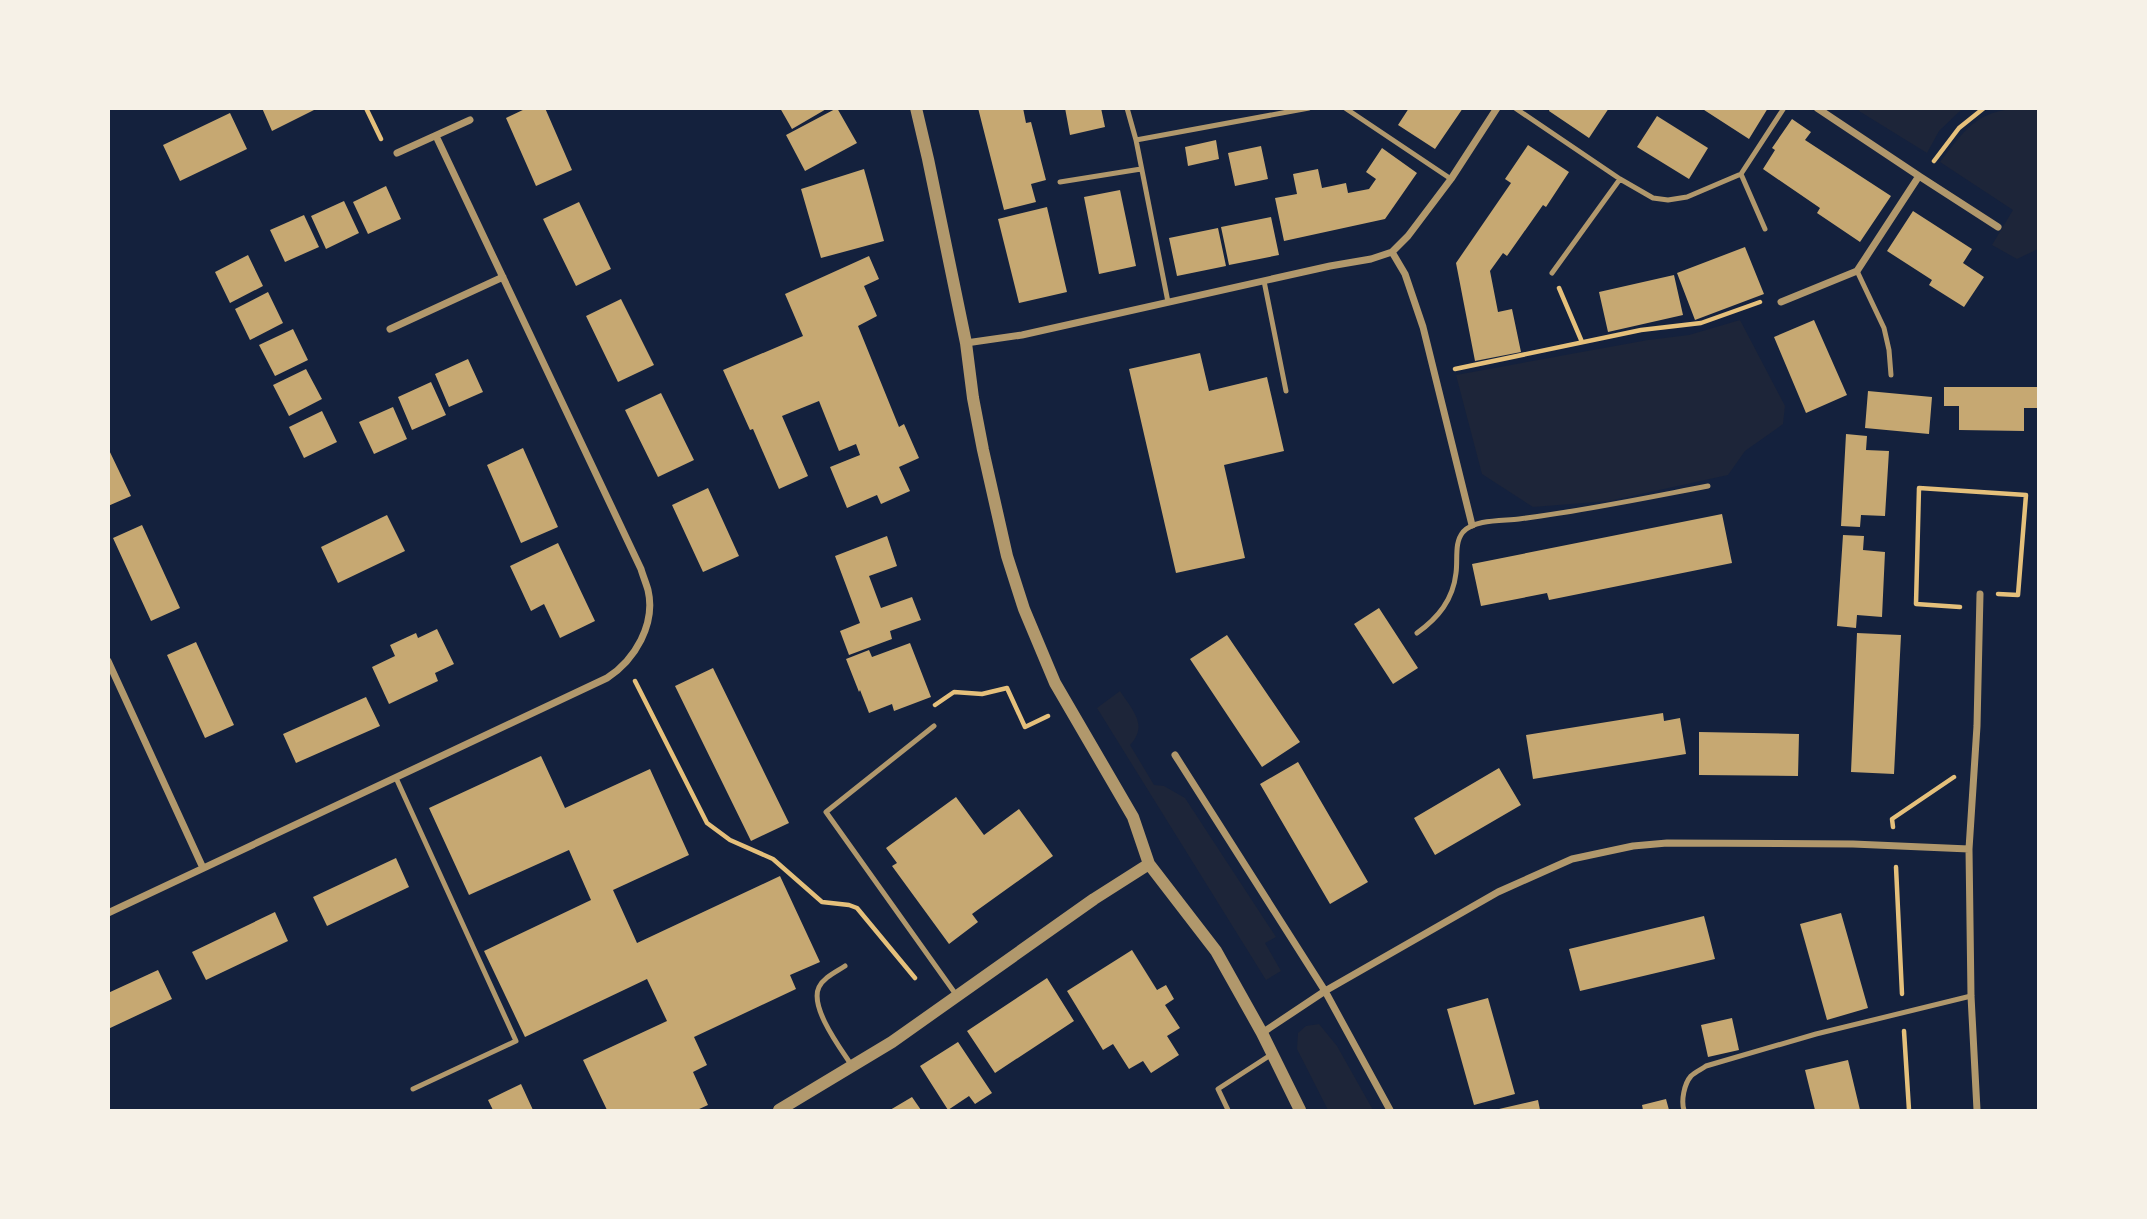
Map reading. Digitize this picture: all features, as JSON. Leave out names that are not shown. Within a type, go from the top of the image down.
[{"type":"street","points":[[916,108],[965,343],[983,450],[1007,556],[1024,609],[1055,683],[1133,817],[1149,864],[1216,951],[1262,1033],[1300,1111]]},
{"type":"street","points":[[965,343],[1022,335],[1371,259],[1392,252],[1408,236],[1451,179],[1497,108]]},
{"type":"street","points":[[1817,108],[1998,227]]},
{"type":"street","points":[[397,153],[470,120]]},
{"type":"street","points":[[108,913],[607,678],[625,665],[636,650],[647,623],[649,592],[636,558],[436,136]]},
{"type":"street","points":[[1781,302],[1857,271],[1919,176]]},
{"type":"street","points":[[1392,252],[1405,274],[1423,327],[1472,525]]},
{"type":"street","points":[[390,329],[503,277]]},
{"type":"street","points":[[1977,1111],[1971,996],[1969,849],[1975,762],[1980,594]]},
{"type":"street","points":[[108,661],[203,868]]},
{"type":"street","points":[[1175,755],[1325,991],[1390,1111]]},
{"type":"street","points":[[1262,1033],[1325,991],[1498,892],[1572,859],[1633,846],[1667,843],[1969,849]]},
{"type":"street","points":[[779,1111],[892,1042],[1094,899],[1149,864]]},
{"type":"lane","points":[[1127,108],[1136,140],[1168,302]]},
{"type":"lane","points":[[1136,140],[1309,108]]},
{"type":"lane","points":[[1345,108],[1451,179]]},
{"type":"lane","points":[[1515,108],[1620,179],[1653,198],[1668,201],[1687,197],[1741,174],[1784,108]]},
{"type":"lane","points":[[1060,182],[1141,169]]},
{"type":"lane","points":[[1741,174],[1765,229]]},
{"type":"lane","points":[[1552,273],[1620,179]]},
{"type":"lane","points":[[1857,271],[1884,328],[1891,375]]},
{"type":"lane","points":[[1264,281],[1286,391]]},
{"type":"lane","points":[[1417,633],[1445,607],[1456,574],[1457,545],[1461,535],[1472,525],[1550,516],[1708,486]]},
{"type":"lane","points":[[934,726],[826,812],[957,996]]},
{"type":"lane","points":[[396,778],[516,1041],[413,1089]]},
{"type":"lane","points":[[845,966],[823,981],[816,997],[831,1033],[852,1066]]},
{"type":"lane","points":[[1684,1111],[1682,1105],[1685,1090],[1691,1076],[1706,1066],[1816,1034],[1971,996]]},
{"type":"lane","points":[[1228,1111],[1218,1089],[1272,1054]]},
{"type":"path","points":[[366,108],[389,155],[397,153]]},
{"type":"path","points":[[1919,176],[1938,157],[1959,128],[1984,108]]},
{"type":"path","points":[[1552,273],[1582,342]]},
{"type":"path","points":[[1437,381],[1452,369],[1641,330],[1701,323],[1762,301],[1781,302]]},
{"type":"path","points":[[1980,594],[2018,595],[2025,495],[1919,488],[1916,604],[1980,608]]},
{"type":"path","points":[[625,665],[707,823],[730,840],[773,859],[822,902],[857,908],[915,978]]},
{"type":"path","points":[[934,726],[934,705],[958,691],[982,694],[1007,688],[1026,727],[1068,706]]},
{"type":"path","points":[[1909,1111],[1892,819],[1975,762]]},
{"type":"shaded area","points":[[1861,108],[1962,109],[1939,131],[1927,153],[1859,111]]},
{"type":"shaded area","points":[[2029,108],[2038,110],[2038,249],[2017,259],[1992,245],[2013,210],[1940,162],[1977,121],[1998,112]]},
{"type":"shaded area","points":[[1740,320],[1785,406],[1783,424],[1745,451],[1728,475],[1609,501],[1533,507],[1482,474],[1456,375],[1689,335]]},
{"type":"shaded area","points":[[1120,691],[1137,718],[1138,731],[1130,745],[1154,785],[1164,786],[1185,798],[1276,937],[1265,943],[1281,971],[1266,980],[1097,708]]},
{"type":"shaded area","points":[[1319,1024],[1337,1046],[1373,1110],[1328,1110],[1297,1049],[1298,1033],[1306,1026]]},
{"type":"building","points":[[262,108],[318,108],[272,131]]},
{"type":"building","points":[[527,108],[545,108],[572,170],[536,186],[506,118]]},
{"type":"building","points":[[780,108],[828,108],[792,129]]},
{"type":"building","points":[[837,108],[857,143],[805,171],[786,135]]},
{"type":"building","points":[[978,108],[1023,108],[1026,123],[1031,122],[1046,180],[1031,184],[1036,202],[1004,210]]},
{"type":"building","points":[[1065,108],[1101,108],[1105,127],[1070,135]]},
{"type":"building","points":[[1409,108],[1463,108],[1435,149],[1398,125]]},
{"type":"building","points":[[1550,108],[1609,108],[1589,138],[1549,111]]},
{"type":"building","points":[[1701,108],[1768,108],[1749,139]]},
{"type":"building","points":[[230,113],[247,149],[180,181],[163,145]]},
{"type":"building","points":[[1657,116],[1708,148],[1689,179],[1637,147]]},
{"type":"building","points":[[1792,119],[1811,132],[1805,140],[1891,196],[1860,242],[1817,213],[1820,208],[1763,169],[1775,150],[1772,148]]},
{"type":"building","points":[[1216,140],[1219,159],[1188,166],[1185,147]]},
{"type":"building","points":[[1528,145],[1569,172],[1546,207],[1543,205],[1507,256],[1503,253],[1490,271],[1498,312],[1512,309],[1521,352],[1475,361],[1456,263],[1511,183],[1505,179]]},
{"type":"building","points":[[1261,146],[1268,179],[1235,186],[1228,153]]},
{"type":"building","points":[[1382,148],[1417,173],[1385,219],[1284,241],[1275,198],[1297,194],[1293,174],[1318,169],[1322,188],[1346,183],[1348,193],[1369,189],[1376,179],[1366,172]]},
{"type":"building","points":[[864,169],[884,241],[821,258],[801,189]]},
{"type":"building","points":[[386,186],[401,219],[368,234],[353,202]]},
{"type":"building","points":[[1120,190],[1136,266],[1099,274],[1084,197]]},
{"type":"building","points":[[344,201],[359,233],[326,249],[311,216]]},
{"type":"building","points":[[579,202],[611,269],[576,286],[543,219]]},
{"type":"building","points":[[1047,207],[1067,292],[1019,303],[998,219]]},
{"type":"building","points":[[1913,211],[1972,249],[1963,263],[1984,277],[1964,307],[1929,285],[1932,280],[1887,251]]},
{"type":"building","points":[[304,215],[319,247],[285,262],[270,230]]},
{"type":"building","points":[[1271,217],[1279,255],[1229,265],[1221,227]]},
{"type":"building","points":[[1218,228],[1226,266],[1177,276],[1169,238]]},
{"type":"building","points":[[1745,247],[1764,294],[1695,320],[1677,273]]},
{"type":"building","points":[[248,255],[263,286],[230,303],[215,272]]},
{"type":"building","points":[[869,256],[879,279],[864,286],[877,316],[858,326],[899,427],[904,424],[919,458],[899,467],[910,491],[881,504],[877,495],[847,508],[830,467],[860,455],[856,444],[839,451],[819,401],[782,416],[808,476],[779,489],[723,370],[803,336],[785,294]]},
{"type":"building","points":[[1674,275],[1683,315],[1608,332],[1599,292]]},
{"type":"building","points":[[268,292],[283,323],[250,340],[235,309]]},
{"type":"building","points":[[621,299],[654,365],[618,382],[586,316]]},
{"type":"building","points":[[1814,320],[1847,395],[1806,413],[1774,337]]},
{"type":"building","points":[[293,329],[308,360],[275,376],[259,345]]},
{"type":"building","points":[[1200,353],[1209,391],[1267,377],[1284,451],[1224,465],[1245,558],[1176,573],[1129,369]]},
{"type":"building","points":[[468,359],[483,392],[449,407],[435,374]]},
{"type":"building","points":[[306,369],[322,399],[289,416],[273,385]]},
{"type":"building","points":[[431,382],[446,415],[412,430],[398,397]]},
{"type":"building","points":[[1944,387],[2038,387],[2038,408],[2024,408],[2024,431],[1959,430],[1959,406],[1944,406]]},
{"type":"building","points":[[1868,391],[1932,397],[1929,434],[1865,428]]},
{"type":"building","points":[[661,393],[694,460],[658,477],[625,410]]},
{"type":"building","points":[[393,407],[407,439],[374,454],[359,422]]},
{"type":"building","points":[[322,411],[337,442],[304,458],[289,427]]},
{"type":"building","points":[[1846,434],[1867,436],[1866,450],[1889,451],[1885,516],[1861,515],[1860,527],[1841,526]]},
{"type":"building","points":[[108,448],[131,496],[108,506]]},
{"type":"building","points":[[523,448],[558,527],[521,543],[487,465]]},
{"type":"building","points":[[708,488],[739,556],[703,572],[672,505]]},
{"type":"building","points":[[1722,514],[1732,563],[1549,600],[1547,593],[1481,606],[1472,564]]},
{"type":"building","points":[[387,515],[405,551],[338,583],[321,547]]},
{"type":"building","points":[[142,525],[180,608],[151,621],[113,538]]},
{"type":"building","points":[[1843,535],[1864,536],[1863,550],[1885,552],[1882,617],[1857,615],[1856,628],[1837,626]]},
{"type":"building","points":[[887,536],[897,566],[869,576],[881,608],[912,597],[921,620],[890,631],[892,639],[849,655],[840,631],[860,623],[835,556]]},
{"type":"building","points":[[558,543],[595,621],[560,638],[544,604],[531,611],[510,566]]},
{"type":"building","points":[[1379,608],[1418,668],[1393,684],[1354,624]]},
{"type":"building","points":[[437,629],[454,664],[435,673],[438,681],[389,704],[372,667],[395,656],[390,645],[416,633],[418,638]]},
{"type":"building","points":[[1857,633],[1901,635],[1894,774],[1851,772]]},
{"type":"building","points":[[1227,635],[1300,742],[1262,767],[1190,659]]},
{"type":"building","points":[[196,642],[234,725],[205,738],[167,655]]},
{"type":"building","points":[[910,643],[931,697],[894,711],[892,704],[869,713],[846,659],[869,650],[872,657]]},
{"type":"building","points":[[713,668],[789,823],[751,841],[675,686]]},
{"type":"building","points":[[366,697],[380,726],[296,763],[283,734]]},
{"type":"building","points":[[1663,713],[1664,721],[1680,718],[1686,754],[1533,779],[1526,735]]},
{"type":"building","points":[[1699,732],[1799,734],[1798,776],[1699,775]]},
{"type":"building","points":[[541,756],[565,808],[650,769],[689,855],[613,890],[637,943],[780,876],[820,962],[790,975],[796,989],[694,1037],[707,1065],[693,1072],[708,1105],[697,1110],[607,1110],[583,1060],[667,1021],[647,979],[525,1037],[484,951],[591,900],[569,850],[469,895],[429,808]]},
{"type":"building","points":[[1298,762],[1368,882],[1330,904],[1260,784]]},
{"type":"building","points":[[1499,768],[1521,805],[1435,855],[1414,818]]},
{"type":"building","points":[[956,797],[984,835],[1019,809],[1053,856],[972,914],[978,922],[949,944],[892,866],[897,863],[886,848]]},
{"type":"building","points":[[396,858],[409,887],[327,926],[313,897]]},
{"type":"building","points":[[275,912],[288,941],[206,980],[192,952]]},
{"type":"building","points":[[1841,913],[1868,1008],[1827,1020],[1800,924]]},
{"type":"building","points":[[1704,916],[1715,959],[1580,991],[1569,949]]},
{"type":"building","points":[[1132,950],[1157,990],[1166,985],[1174,999],[1165,1005],[1180,1028],[1167,1036],[1179,1055],[1151,1073],[1143,1061],[1129,1069],[1113,1044],[1103,1050],[1067,991]]},
{"type":"building","points":[[158,970],[172,999],[108,1029],[108,993]]},
{"type":"building","points":[[1047,978],[1074,1021],[995,1073],[967,1031]]},
{"type":"building","points":[[1488,998],[1515,1094],[1474,1105],[1447,1009]]},
{"type":"building","points":[[1732,1018],[1739,1050],[1708,1057],[1701,1025]]},
{"type":"building","points":[[958,1042],[992,1093],[975,1104],[969,1096],[948,1110],[920,1066]]},
{"type":"building","points":[[1848,1060],[1860,1110],[1815,1110],[1805,1070]]},
{"type":"building","points":[[521,1084],[533,1110],[493,1110],[488,1100]]},
{"type":"building","points":[[912,1097],[921,1110],[890,1110]]},
{"type":"building","points":[[1666,1099],[1669,1110],[1643,1110],[1642,1105]]},
{"type":"building","points":[[1538,1100],[1540,1110],[1499,1110],[1499,1109]]}]
